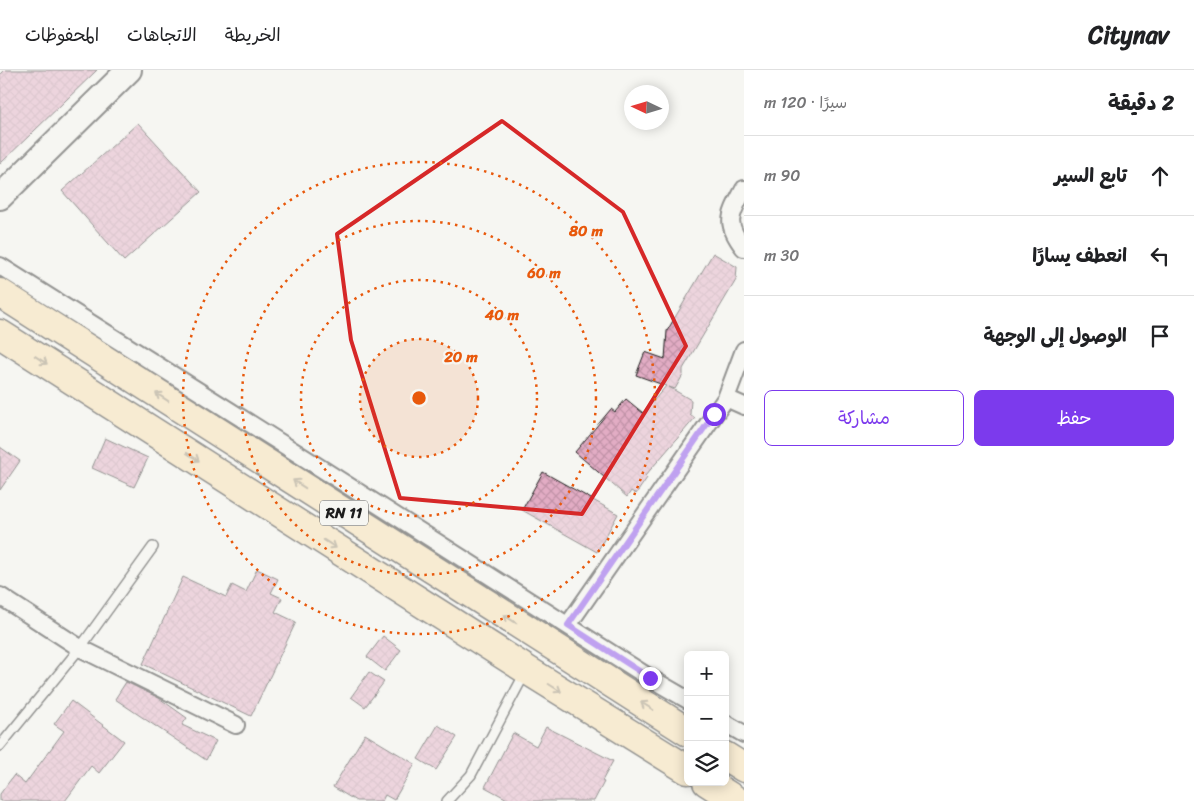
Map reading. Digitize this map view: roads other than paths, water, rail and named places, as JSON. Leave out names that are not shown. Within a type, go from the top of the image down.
[{"type":"highway","name":"RN 11","points":[[0,293],[684,729]]},
{"type":"highway","name":"RN 11","points":[[0,334],[527,670],[684,768]]},
{"type":"highway","points":[[729,759],[744,768]]},
{"type":"highway","points":[[713,786],[737,801]]},
{"type":"main road","points":[[0,196],[128,70]]},
{"type":"street","points":[[744,189],[730,221],[735,236],[744,248]]},
{"type":"street","points":[[0,266],[684,698]]},
{"type":"street","points":[[568,625],[726,398],[744,350]]},
{"type":"street","points":[[726,398],[744,406]]},
{"type":"street","points":[[0,596],[80,648],[236,725]]},
{"type":"street","points":[[729,725],[744,734]]},
{"type":"lane","points":[[0,746],[80,648],[153,548]]},
{"type":"lane","points":[[447,801],[471,775],[527,670]]}]
